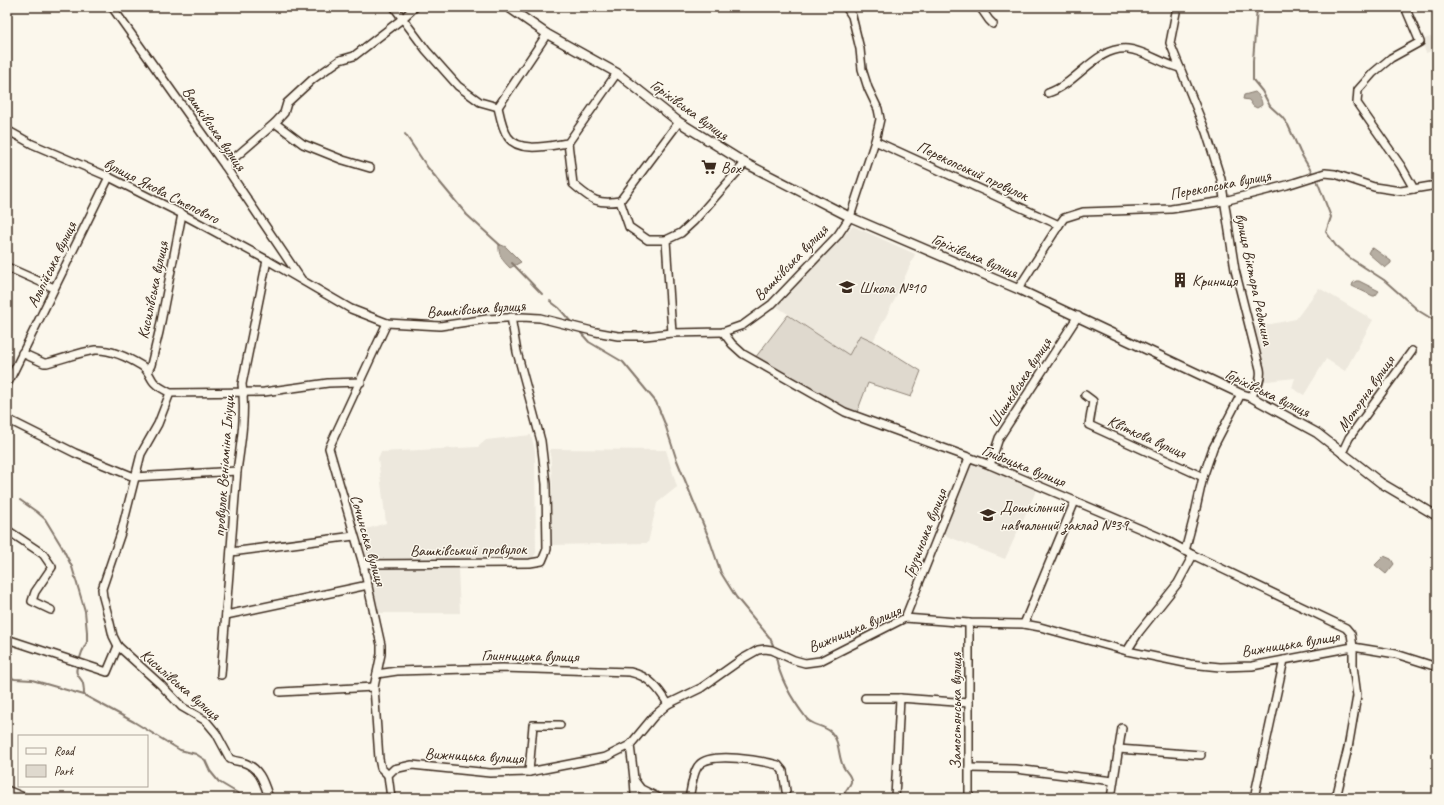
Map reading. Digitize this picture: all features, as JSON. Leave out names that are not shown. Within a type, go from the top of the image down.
[{"type":"street","name":"Вашківська вулиця","points":[[112,7],[225,166],[302,280],[351,309],[387,323],[440,326],[510,317],[540,318],[618,336],[722,332],[743,325],[772,304],[838,235],[850,217],[875,141],[880,119],[878,109],[868,88],[862,69],[860,49],[852,16],[846,7]]},
{"type":"street","points":[[394,7],[426,50],[458,86],[480,102],[498,107]]},
{"type":"street","points":[[225,166],[275,123],[284,113],[287,103],[314,78],[340,60],[354,56],[402,19],[415,7]]},
{"type":"street","name":"Горіхівська вулиця","points":[[508,7],[547,34],[617,73],[679,122],[745,163],[850,217],[1018,289],[1241,394],[1251,397],[1317,433],[1381,483],[1437,516]]},
{"type":"street","points":[[980,7],[989,20],[994,24]]},
{"type":"street","name":"вулиця Віктора Редькина","points":[[1177,7],[1170,43],[1206,132],[1221,179],[1237,278],[1261,372],[1259,382],[1251,397]]},
{"type":"street","points":[[1405,7],[1420,42],[1391,58],[1373,73],[1358,90],[1357,103],[1401,166],[1414,189]]},
{"type":"street","points":[[547,34],[498,107],[508,136],[521,146],[530,147],[568,143]]},
{"type":"street","points":[[1048,93],[1062,88],[1092,63],[1113,50],[1132,50],[1180,68]]},
{"type":"street","points":[[617,73],[568,143],[573,184],[591,198],[606,203],[620,201],[679,122]]},
{"type":"street","points":[[275,123],[303,144],[343,160],[370,168]]},
{"type":"street","name":"вулиця Якова Степового","points":[[7,130],[32,144],[109,177],[182,214],[302,280]]},
{"type":"street","name":"Перекопський провулок","points":[[875,141],[1059,225]]},
{"type":"street","points":[[620,201],[629,227],[648,240],[666,240],[681,233],[694,221],[745,163]]},
{"type":"street","name":"Перекопська вулиця","points":[[1018,289],[1064,218],[1083,212],[1171,209],[1224,201],[1325,173],[1335,174],[1374,187],[1401,191],[1437,185]]},
{"type":"street","name":"Альпійська вулиця","points":[[7,385],[109,177]]},
{"type":"street","name":"Кисилівська вулиця","points":[[148,371],[151,365],[182,214]]},
{"type":"street","points":[[666,240],[672,333]]},
{"type":"street","name":"провулок Веніаміна Іліуци","points":[[221,675],[237,471],[241,443],[242,384],[267,260]]},
{"type":"street","points":[[7,267],[54,288]]},
{"type":"street","name":"Шишківська вулиця","points":[[990,465],[999,438],[1078,316]]},
{"type":"street","name":"Вашківський провулок","points":[[363,564],[530,563],[542,560],[547,549],[546,484],[542,441],[517,352],[510,317]]},
{"type":"street","name":"Сочинська вулиця","points":[[387,323],[329,448],[363,564],[381,645],[381,654],[374,687],[379,759],[381,768],[388,775]]},
{"type":"street","name":"Глибоцька вулиця","points":[[722,332],[743,354],[845,412],[990,465],[1164,539],[1193,556],[1346,628],[1351,634],[1357,696],[1348,748],[1336,798]]},
{"type":"street","points":[[22,353],[47,363],[94,350],[104,350],[142,366],[148,371],[152,380],[159,387],[170,393],[264,392],[328,383],[360,382]]},
{"type":"street","name":"Моторна вулиця","points":[[1342,453],[1349,438],[1412,351]]},
{"type":"street","name":"Кисилівська вулиця","points":[[170,393],[158,424],[141,454],[121,532],[102,589],[103,598],[110,625],[118,646],[161,685],[182,707],[206,722],[216,733],[230,759],[254,767],[260,775],[269,798]]},
{"type":"street","points":[[1185,551],[1203,477],[1213,448],[1241,394]]},
{"type":"street","name":"Квіткова вулиця","points":[[1085,395],[1092,401],[1089,425],[1203,477]]},
{"type":"street","points":[[7,419],[75,453],[134,477],[237,471]]},
{"type":"street","name":"Грузинська вулиця","points":[[905,618],[969,458]]},
{"type":"street","points":[[1024,624],[1075,501]]},
{"type":"street","points":[[7,530],[43,554],[52,567],[35,592],[32,600],[51,610]]},
{"type":"street","points":[[231,552],[354,536]]},
{"type":"street","points":[[1128,651],[1139,632],[1178,583],[1193,556]]},
{"type":"street","points":[[226,615],[368,584]]},
{"type":"street","name":"Вижницька вулиця","points":[[388,775],[394,768],[412,765],[490,773],[529,772],[606,757],[630,745],[654,716],[668,704],[701,688],[742,659],[758,650],[765,648],[805,663],[820,661],[905,618],[969,623],[1024,624],[1128,651],[1190,664],[1252,666],[1353,647],[1396,654],[1437,667]]},
{"type":"street","name":"Замостянська вулиця","points":[[969,623],[969,798]]},
{"type":"street","points":[[7,640],[107,672],[118,646]]},
{"type":"street","points":[[1254,798],[1284,660]]},
{"type":"street","name":"Глинницька вулиця","points":[[377,674],[397,671],[503,668],[630,672],[639,674],[648,679],[661,692],[668,704]]},
{"type":"street","points":[[280,692],[374,687]]},
{"type":"street","points":[[866,698],[900,698],[969,703]]},
{"type":"street","points":[[895,798],[900,698]]},
{"type":"street","points":[[529,772],[533,724],[560,725]]},
{"type":"street","points":[[1111,798],[1122,728]]},
{"type":"street","points":[[630,745],[635,781],[635,798]]},
{"type":"street","points":[[1118,749],[1201,755]]},
{"type":"street","points":[[689,798],[697,768],[700,764],[706,760],[728,758],[761,761],[778,765],[783,771],[786,791]]},
{"type":"street","points":[[969,768],[1016,769],[1113,781]]},
{"type":"street","points":[[388,775],[391,798]]},
{"type":"street","points":[[635,781],[642,788],[659,798]]},
{"type":"street","points":[[7,790],[26,798]]},
{"type":"shaded area","points":[[1437,35],[1437,49],[1426,53],[1421,40]]},
{"type":"shaded area","points":[[1255,92],[1262,103],[1262,105],[1257,108],[1253,106],[1249,100],[1243,99],[1244,95]]},
{"type":"shaded area","name":"Школа №10","points":[[853,226],[915,254],[895,299],[873,341],[860,335],[849,355],[776,306]]},
{"type":"shaded area","points":[[499,244],[506,247],[521,262],[510,268],[501,257]]},
{"type":"shaded area","points":[[1373,248],[1391,261],[1391,263],[1385,268],[1368,253],[1370,249]]},
{"type":"shaded area","points":[[1356,281],[1379,291],[1375,296],[1373,296],[1352,286]]},
{"type":"shaded area","points":[[1319,288],[1373,320],[1345,371],[1326,359],[1304,395],[1292,388],[1295,378],[1259,382],[1251,328],[1296,319]]},
{"type":"shaded area","points":[[531,435],[535,451],[536,553],[533,558],[389,559],[368,562],[360,531],[386,523],[378,458],[381,452],[478,447],[486,440]]},
{"type":"shaded area","points":[[550,449],[666,450],[677,487],[657,503],[648,543],[552,545],[552,484]]},
{"type":"shaded area","name":"Дошкільний навчальний заклад №39","points":[[972,462],[1037,489],[1005,559],[944,535],[958,495]]},
{"type":"shaded area","points":[[1384,556],[1391,559],[1394,564],[1386,574],[1375,565]]},
{"type":"shaded area","points":[[458,568],[460,613],[379,613],[369,569]]},
{"type":"green space","points":[[788,315],[849,355],[860,335],[873,341],[921,371],[911,397],[868,383],[857,412],[846,409],[755,358]]},
{"type":"waterway","points":[[1257,7],[1253,80],[1262,91],[1270,106],[1288,125],[1300,152],[1318,183],[1331,217],[1326,232],[1336,246],[1350,258],[1384,280],[1419,311],[1437,322]]},
{"type":"waterway","points":[[405,134],[428,168],[467,215],[500,245]]},
{"type":"waterway","points":[[512,263],[542,294]]},
{"type":"waterway","points":[[550,301],[559,308],[571,322]]},
{"type":"waterway","points":[[581,333],[589,342],[623,362],[656,402],[676,458],[709,538],[721,573],[736,597],[770,638],[773,645]]},
{"type":"waterway","points":[[20,500],[45,519],[72,567],[85,611],[87,632],[87,642],[79,661]]},
{"type":"waterway","points":[[776,657],[784,682],[792,698],[807,719],[831,732],[836,740],[841,762],[851,780],[841,798]]},
{"type":"waterway","points":[[78,665],[76,672],[83,683],[84,695]]},
{"type":"waterway","points":[[7,677],[32,680],[84,695],[134,722],[180,750],[196,754],[205,760],[210,771],[219,782],[246,798]]},
{"type":"place","name":"Box","points":[[709,167]]},
{"type":"place","name":"Криниця","points":[[1180,280]]},
{"type":"place","name":"Школа №10","points":[[847,287]]},
{"type":"place","name":"Дошкільний навчальний заклад №39","points":[[988,515]]}]
